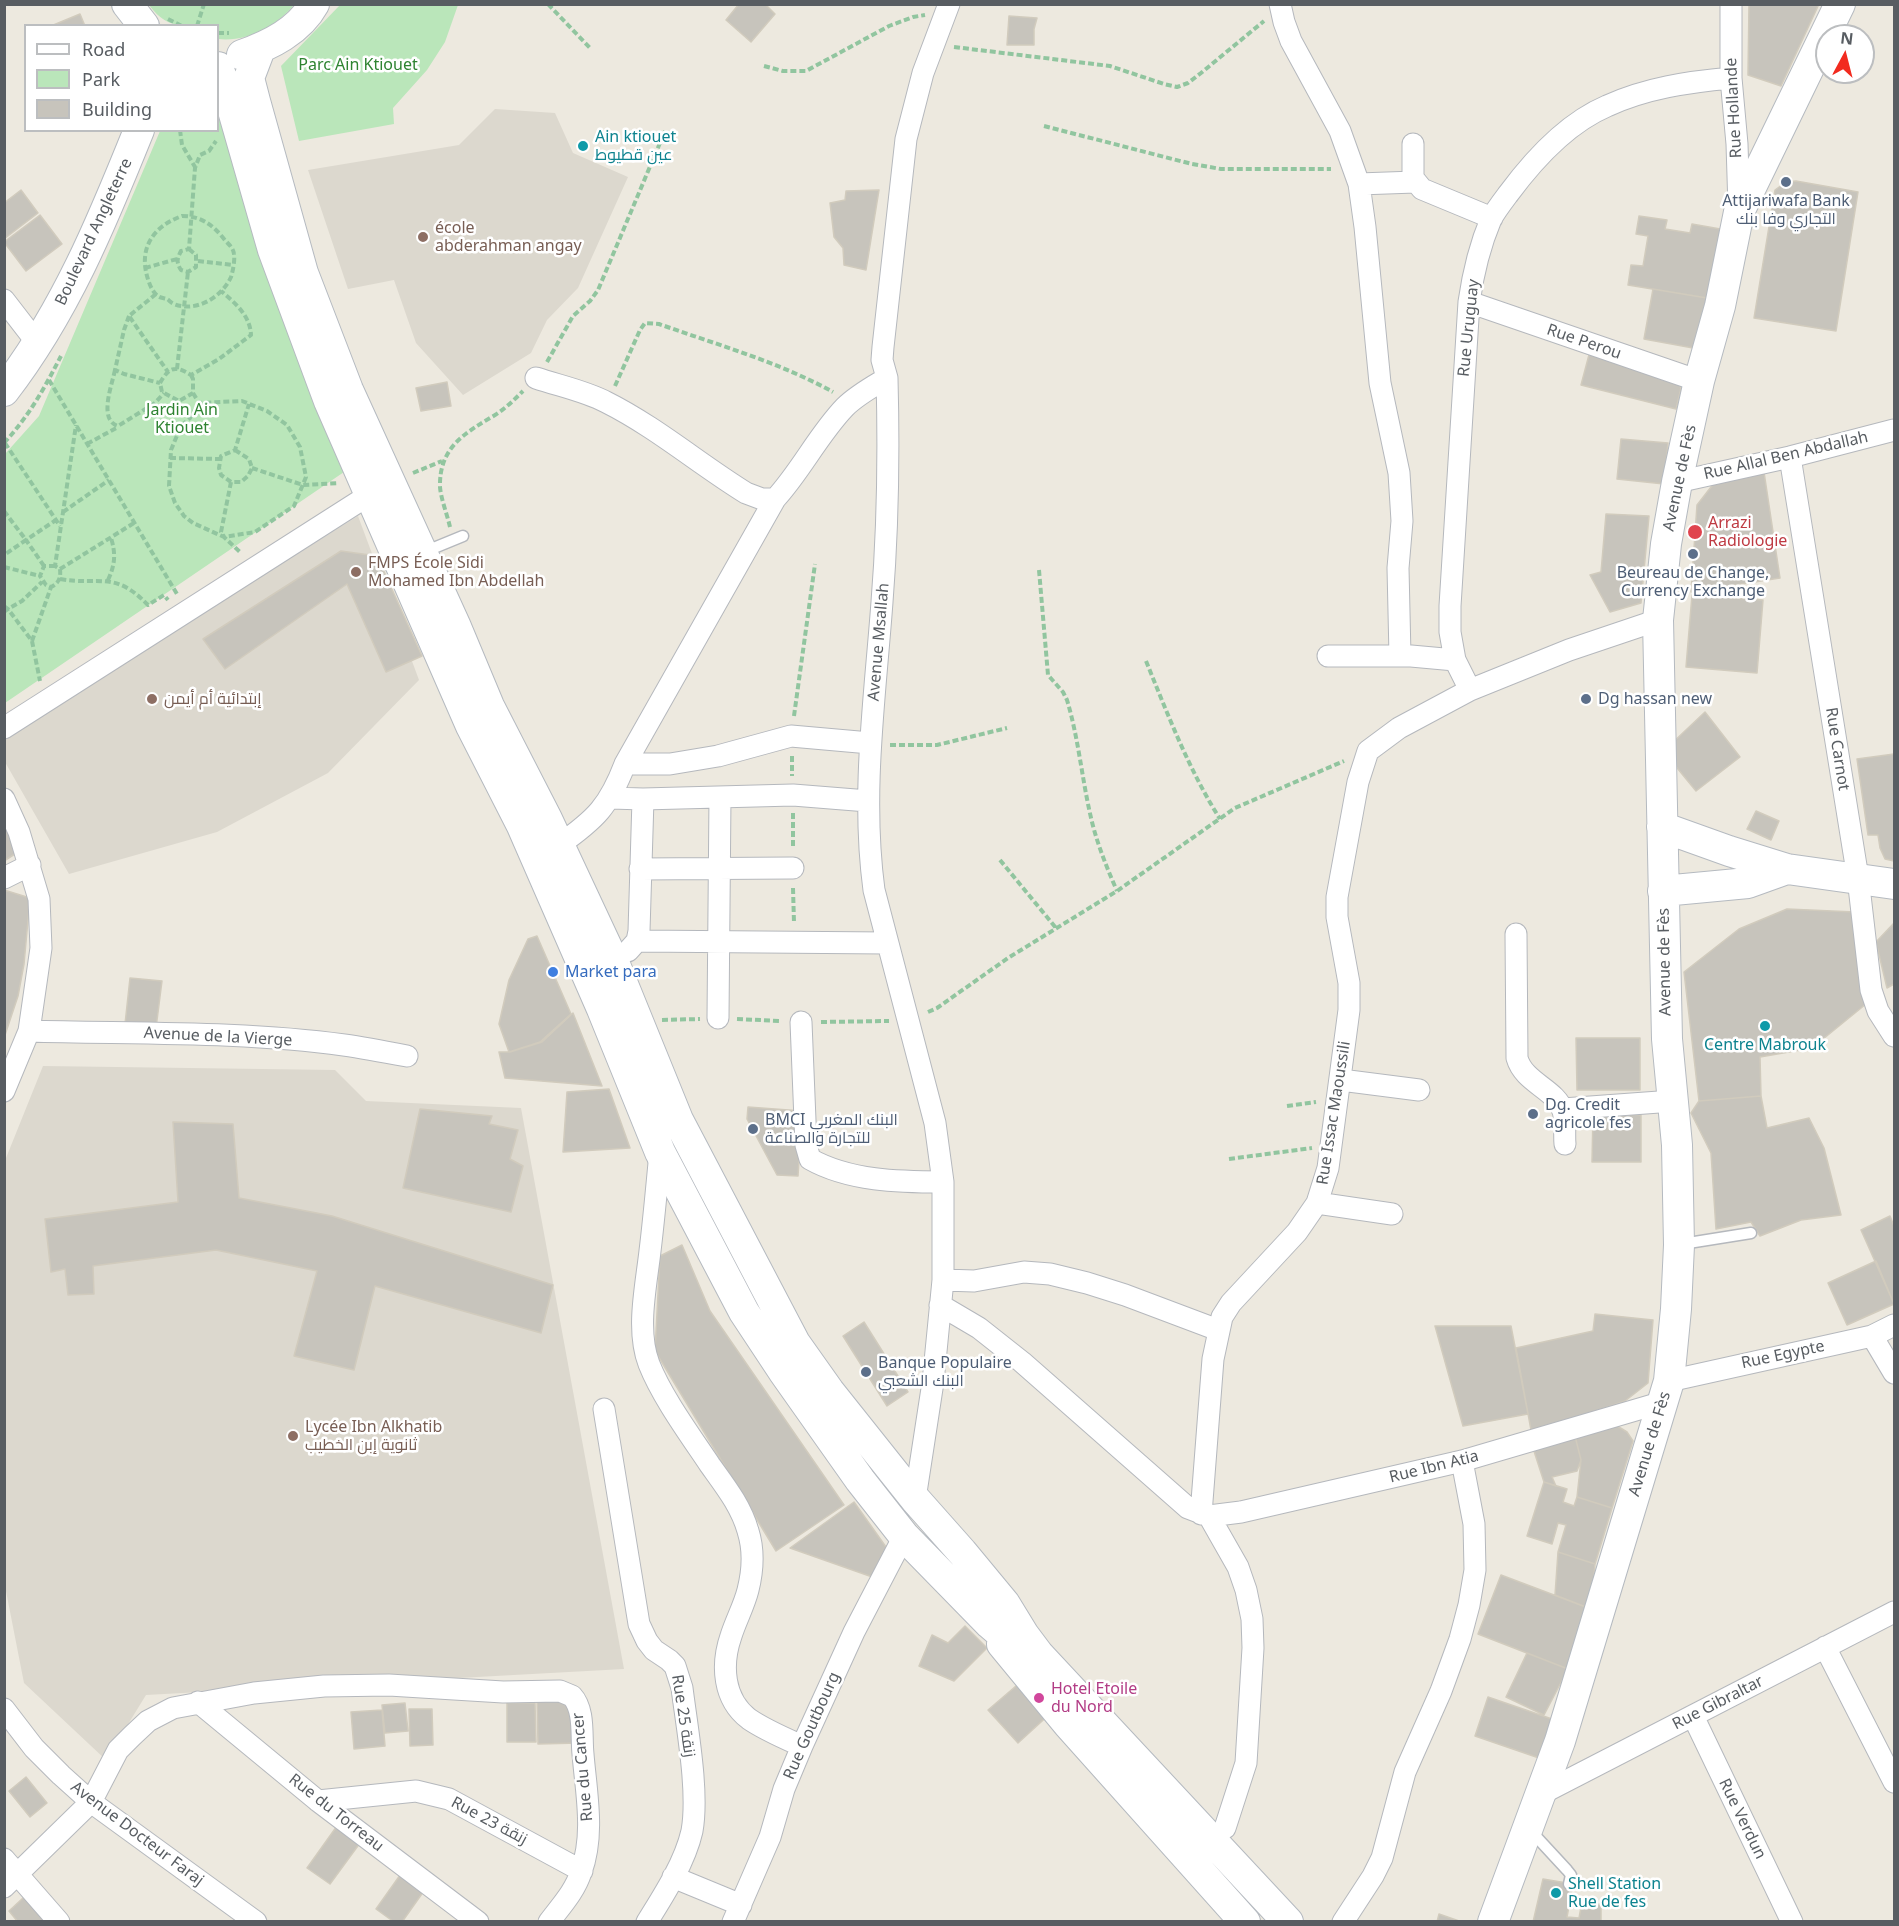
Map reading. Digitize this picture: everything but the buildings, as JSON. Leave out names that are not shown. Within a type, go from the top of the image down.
[{"type":"main road","points":[[127,4],[142,24]]},
{"type":"main road","points":[[219,58],[239,56],[260,49],[287,35],[310,12],[314,4]]},
{"type":"main road","name":"Avenue de Fès","points":[[1492,1922],[1560,1741],[1666,1391],[1676,1309],[1679,1245],[1677,1145],[1667,1039],[1663,891],[1658,620],[1666,544],[1699,381],[1720,306],[1739,212],[1840,4]]},
{"type":"main road","points":[[260,49],[249,78],[303,273],[348,390],[362,494],[421,553],[456,627],[489,706],[559,845],[613,960],[678,1120],[795,1343],[915,1499],[962,1552],[997,1614],[1043,1672],[1225,1875],[1261,1922]]},
{"type":"main road","points":[[219,70],[273,250],[362,494],[426,620],[471,726],[522,826],[602,1009],[660,1152],[744,1312],[802,1399],[860,1480],[904,1536],[1024,1635],[1288,1922]]},
{"type":"main road","name":"Boulevard Angleterre","points":[[4,391],[39,344],[87,256],[139,132]]},
{"type":"main road","points":[[1662,827],[1787,869],[1894,884]]},
{"type":"main road","points":[[1663,891],[1749,883],[1787,869]]},
{"type":"main road","points":[[997,1614],[1061,1655],[1225,1828],[1310,1922]]},
{"type":"main road","points":[[997,1614],[1009,1656],[1245,1922]]},
{"type":"street","name":"Rue Hollande","points":[[1731,4],[1731,78],[1737,144],[1739,212]]},
{"type":"street","points":[[1280,6],[1291,41],[1340,131],[1356,175],[1364,220],[1380,383],[1399,473],[1402,521],[1398,568],[1400,656]]},
{"type":"street","name":"Avenue Msallah","points":[[943,1280],[943,1182],[935,1123],[874,890],[870,861],[868,801],[870,743],[888,524],[887,378],[882,360],[882,347],[906,139],[918,89],[946,11]]},
{"type":"street","name":"Rue Uruguay","points":[[1470,690],[1455,660],[1450,632],[1451,571],[1469,302],[1477,261],[1492,218],[1524,173],[1543,152],[1589,114],[1659,88],[1689,82],[1731,78]]},
{"type":"street","points":[[1413,144],[1412,172],[1415,182],[1428,193],[1492,218]]},
{"type":"street","points":[[1356,175],[1415,182]]},
{"type":"street","points":[[4,300],[39,344]]},
{"type":"street","name":"Rue Perou","points":[[1469,302],[1699,381]]},
{"type":"street","points":[[537,378],[608,403],[642,423],[746,493],[762,499],[775,499]]},
{"type":"street","points":[[559,845],[587,825],[611,798],[625,764],[775,499],[850,402],[887,378]]},
{"type":"street","name":"Rue Allal Ben Abdallah","points":[[1677,482],[1790,457],[1894,430]]},
{"type":"street","name":"Rue Carnot","points":[[1790,457],[1858,878],[1871,990],[1878,1011],[1894,1036]]},
{"type":"street","points":[[4,728],[362,494]]},
{"type":"street","points":[[1368,751],[1400,728],[1470,690],[1569,650],[1658,620]]},
{"type":"street","points":[[1328,656],[1400,656],[1455,660]]},
{"type":"street","points":[[625,764],[670,764],[718,756],[791,736],[870,743]]},
{"type":"street","name":"Rue Issac Maoussili","points":[[1205,1515],[1213,1359],[1222,1317],[1231,1303],[1297,1232],[1317,1203],[1324,1186],[1332,1145],[1349,1010],[1349,983],[1337,917],[1337,897],[1358,782],[1368,751]]},
{"type":"street","points":[[611,798],[793,795],[868,801]]},
{"type":"street","points":[[718,1018],[720,797]]},
{"type":"street","points":[[4,799],[19,832],[39,899],[41,948],[29,1031],[4,1091]]},
{"type":"street","points":[[613,960],[632,948],[637,941],[643,799]]},
{"type":"street","points":[[4,878],[30,865]]},
{"type":"street","points":[[640,869],[793,868]]},
{"type":"street","points":[[1516,934],[1517,1058],[1522,1070],[1548,1092],[1563,1109],[1565,1144]]},
{"type":"street","points":[[637,941],[887,943]]},
{"type":"street","points":[[801,1022],[806,1138],[810,1159],[822,1166],[841,1172],[881,1179],[900,1182],[943,1182]]},
{"type":"street","name":"Avenue de la Vierge","points":[[29,1031],[190,1035],[306,1041],[407,1056]]},
{"type":"street","points":[[1339,1089],[1419,1090]]},
{"type":"street","points":[[1563,1109],[1673,1101]]},
{"type":"street","points":[[660,1152],[644,1312],[646,1354],[660,1387],[693,1440],[729,1490],[748,1530],[752,1564],[749,1589],[731,1636],[728,1652],[725,1675],[729,1694],[735,1705],[749,1719],[802,1746]]},
{"type":"street","points":[[1317,1203],[1392,1214]]},
{"type":"street","points":[[915,1499],[933,1382],[943,1280],[974,1281],[1024,1272],[1050,1274],[1125,1295],[1218,1330]]},
{"type":"street","points":[[940,1305],[979,1328],[1022,1362],[1184,1505],[1205,1515],[1238,1567],[1252,1619],[1253,1648],[1246,1762],[1225,1828]]},
{"type":"street","name":"Rue Egypte","points":[[1666,1391],[1872,1336],[1894,1324]]},
{"type":"street","points":[[1872,1336],[1894,1373]]},
{"type":"street","name":"Rue Ibn Atia","points":[[1205,1515],[1241,1512],[1462,1461],[1666,1391]]},
{"type":"street","name":"Rue 25 زنقة","points":[[604,1409],[639,1624],[654,1650],[669,1659],[675,1666],[682,1688],[692,1776],[694,1818],[686,1849],[647,1922]]},
{"type":"street","points":[[1343,1922],[1382,1858],[1405,1772],[1441,1691],[1460,1639],[1469,1605],[1475,1570],[1474,1524],[1462,1461]]},
{"type":"street","name":"Rue Goutbourg","points":[[737,1913],[770,1837],[784,1789],[802,1746],[854,1632],[904,1536]]},
{"type":"street","name":"Rue Gibraltar","points":[[1541,1794],[1894,1612]]},
{"type":"street","points":[[1825,1647],[1894,1782]]},
{"type":"street","name":"Rue du Cancer","points":[[198,1702],[324,1686],[389,1685],[503,1692],[553,1691],[572,1696],[580,1712],[588,1810],[587,1841],[582,1870],[568,1898],[549,1922]]},
{"type":"street","points":[[59,1922],[9,1873],[91,1802],[118,1750],[148,1721],[173,1707],[198,1702]]},
{"type":"street","name":"Rue du Torreau","points":[[198,1702],[318,1801],[469,1919]]},
{"type":"street","name":"Avenue Docteur Faraj","points":[[4,1708],[34,1748],[91,1802],[256,1922]]},
{"type":"street","name":"Rue Verdun","points":[[1693,1716],[1792,1922]]},
{"type":"street","name":"Rue 23 زنقة","points":[[318,1801],[416,1791],[449,1798],[582,1870]]},
{"type":"street","points":[[673,1877],[737,1913]]},
{"type":"lane","points":[[421,553],[463,536]]},
{"type":"lane","points":[[1679,1245],[1751,1233]]},
{"type":"lane","points":[[1527,1827],[1567,1870],[1570,1875],[1569,1884]]},
{"type":"path","points":[[198,24],[204,4]]},
{"type":"path","points":[[548,4],[591,49]]},
{"type":"path","points":[[933,44],[1110,66],[1177,87],[1188,83],[1202,73],[1280,6]]},
{"type":"path","points":[[764,66],[783,71],[803,72],[902,21],[946,11]]},
{"type":"path","points":[[1044,126],[1192,164],[1221,169],[1308,169],[1356,175]]},
{"type":"path","points":[[180,132],[182,145],[195,168]]},
{"type":"path","points":[[189,249],[195,168],[200,155],[208,151],[218,134]]},
{"type":"path","points":[[191,216],[213,225],[219,231],[234,254],[233,265],[232,274],[221,291],[205,303],[190,307],[174,304],[156,294],[149,283],[144,253],[152,237],[173,219],[191,216]]},
{"type":"path","points":[[189,249],[196,255],[198,261],[196,267],[188,272],[181,270],[177,259],[181,251],[189,249]]},
{"type":"path","points":[[145,268],[177,259]]},
{"type":"path","points":[[198,261],[233,265]]},
{"type":"path","points":[[177,369],[188,272]]},
{"type":"path","points":[[191,375],[219,359],[251,335],[247,318],[238,306],[221,291]]},
{"type":"path","points":[[118,426],[112,424],[107,410],[124,330],[129,316],[156,294]]},
{"type":"path","points":[[129,316],[168,372]]},
{"type":"path","points":[[608,403],[645,323],[659,324],[729,347],[817,383],[850,402]]},
{"type":"path","points":[[160,383],[172,369],[191,375],[193,393],[199,403]]},
{"type":"path","points":[[115,370],[160,383]]},
{"type":"path","points":[[49,380],[178,597]]},
{"type":"path","points":[[160,383],[164,393],[179,401],[193,393]]},
{"type":"path","points":[[87,444],[155,403],[164,393]]},
{"type":"path","points":[[199,403],[242,401],[267,411],[287,425],[292,432],[300,447],[306,468],[306,477],[294,506],[255,532],[224,537]]},
{"type":"path","points":[[199,403],[190,418],[181,426],[171,450],[170,486],[175,503],[184,516],[193,523],[224,537],[244,555],[236,561]]},
{"type":"path","points":[[235,450],[249,459],[252,468],[241,482],[231,482],[221,475],[220,459],[221,456],[235,450],[249,404]]},
{"type":"path","points":[[56,566],[76,425]]},
{"type":"path","points":[[5,442],[61,527]]},
{"type":"path","points":[[170,458],[220,459]]},
{"type":"path","points":[[362,494],[442,461]]},
{"type":"path","points":[[252,468],[303,485],[342,483],[362,494]]},
{"type":"path","points":[[63,513],[109,480]]},
{"type":"path","points":[[224,537],[221,532],[222,522],[231,482]]},
{"type":"path","points":[[342,483],[362,494]]},
{"type":"path","points":[[4,511],[44,566]]},
{"type":"path","points":[[4,555],[56,520]]},
{"type":"path","points":[[60,569],[134,523]]},
{"type":"path","points":[[108,580],[114,569],[115,560],[111,538]]},
{"type":"path","points":[[44,566],[56,566],[60,569]]},
{"type":"path","points":[[44,566],[40,576],[42,582],[51,587]]},
{"type":"path","points":[[4,567],[40,576]]},
{"type":"path","points":[[32,641],[51,587],[60,579],[60,569]]},
{"type":"path","points":[[1039,570],[1048,675],[1067,700],[1092,821],[1106,868],[1117,891]]},
{"type":"path","points":[[60,579],[77,582],[108,580],[135,592],[148,605],[164,595],[170,604]]},
{"type":"path","points":[[41,682],[32,641],[6,609],[22,601],[42,582]]},
{"type":"path","points":[[1146,661],[1186,755],[1207,799],[1220,819]]},
{"type":"path","points":[[870,743],[900,746],[937,745],[1007,728]]},
{"type":"path","points":[[638,1021],[718,1018],[801,1022],[907,1020],[937,1008],[1008,958],[1117,891],[1235,808],[1368,751]]},
{"type":"path","points":[[1000,860],[1056,928]]},
{"type":"path","points":[[1287,1106],[1339,1089]]},
{"type":"path","points":[[1229,1159],[1332,1145]]},
{"type":"shaded area","points":[[495,109],[555,113],[573,153],[628,177],[578,288],[547,320],[531,353],[463,395],[416,343],[394,280],[348,289],[308,170],[459,145]]},
{"type":"shaded area","points":[[358,516],[419,680],[328,773],[217,832],[69,874],[5,762],[4,735]]},
{"type":"shaded area","name":"Lycée Ibn Alkhatib ثانوية إبن الخطيب","points":[[43,1066],[335,1070],[366,1101],[521,1108],[624,1669],[146,1695],[106,1760],[24,1683],[5,1586],[4,1163]]},
{"type":"green space","points":[[149,5],[294,5],[270,26],[250,35],[229,39],[219,39],[219,24],[175,24],[156,14]]},
{"type":"green space","name":"Parc Ain Ktiouet","points":[[340,5],[458,5],[445,42],[427,70],[393,108],[394,124],[299,141],[281,66]]},
{"type":"green space","name":"Jardin Ain Ktiouet","points":[[219,103],[344,472],[5,703],[5,454],[39,416],[160,132],[219,132]]},
{"type":"place","name":"Ain ktiouet عين قطيوط","points":[[583,146]]},
{"type":"place","name":"Attijariwafa Bank التجاري وفا بنك","points":[[1786,182]]},
{"type":"place","name":"école abderahman angay","points":[[423,237]]},
{"type":"place","name":"Arrazi Radiologie","points":[[1695,532]]},
{"type":"place","name":"Beureau de Change, Currency Exchange","points":[[1693,554]]},
{"type":"place","name":"FMPS École Sidi Mohamed Ibn Abdellah","points":[[356,572]]},
{"type":"place","name":"إبتدائية أم أيمن","points":[[152,699]]},
{"type":"place","name":"Dg hassan new","points":[[1586,699]]},
{"type":"place","name":"Market para","points":[[553,972]]},
{"type":"place","name":"Centre Mabrouk","points":[[1765,1026]]},
{"type":"place","name":"Dg. Credit agricole fes","points":[[1533,1114]]},
{"type":"place","name":"BMCI البنك المغربي للتجارة والصناعة","points":[[753,1129]]},
{"type":"place","name":"Banque Populaire البنك الشعبي","points":[[866,1372]]},
{"type":"place","name":"Lycée Ibn Alkhatib ثانوية إبن الخطيب","points":[[293,1436]]},
{"type":"place","name":"Hotel Etoile du Nord","points":[[1039,1698]]},
{"type":"place","name":"Shell Station Rue de fes","points":[[1556,1893]]}]
